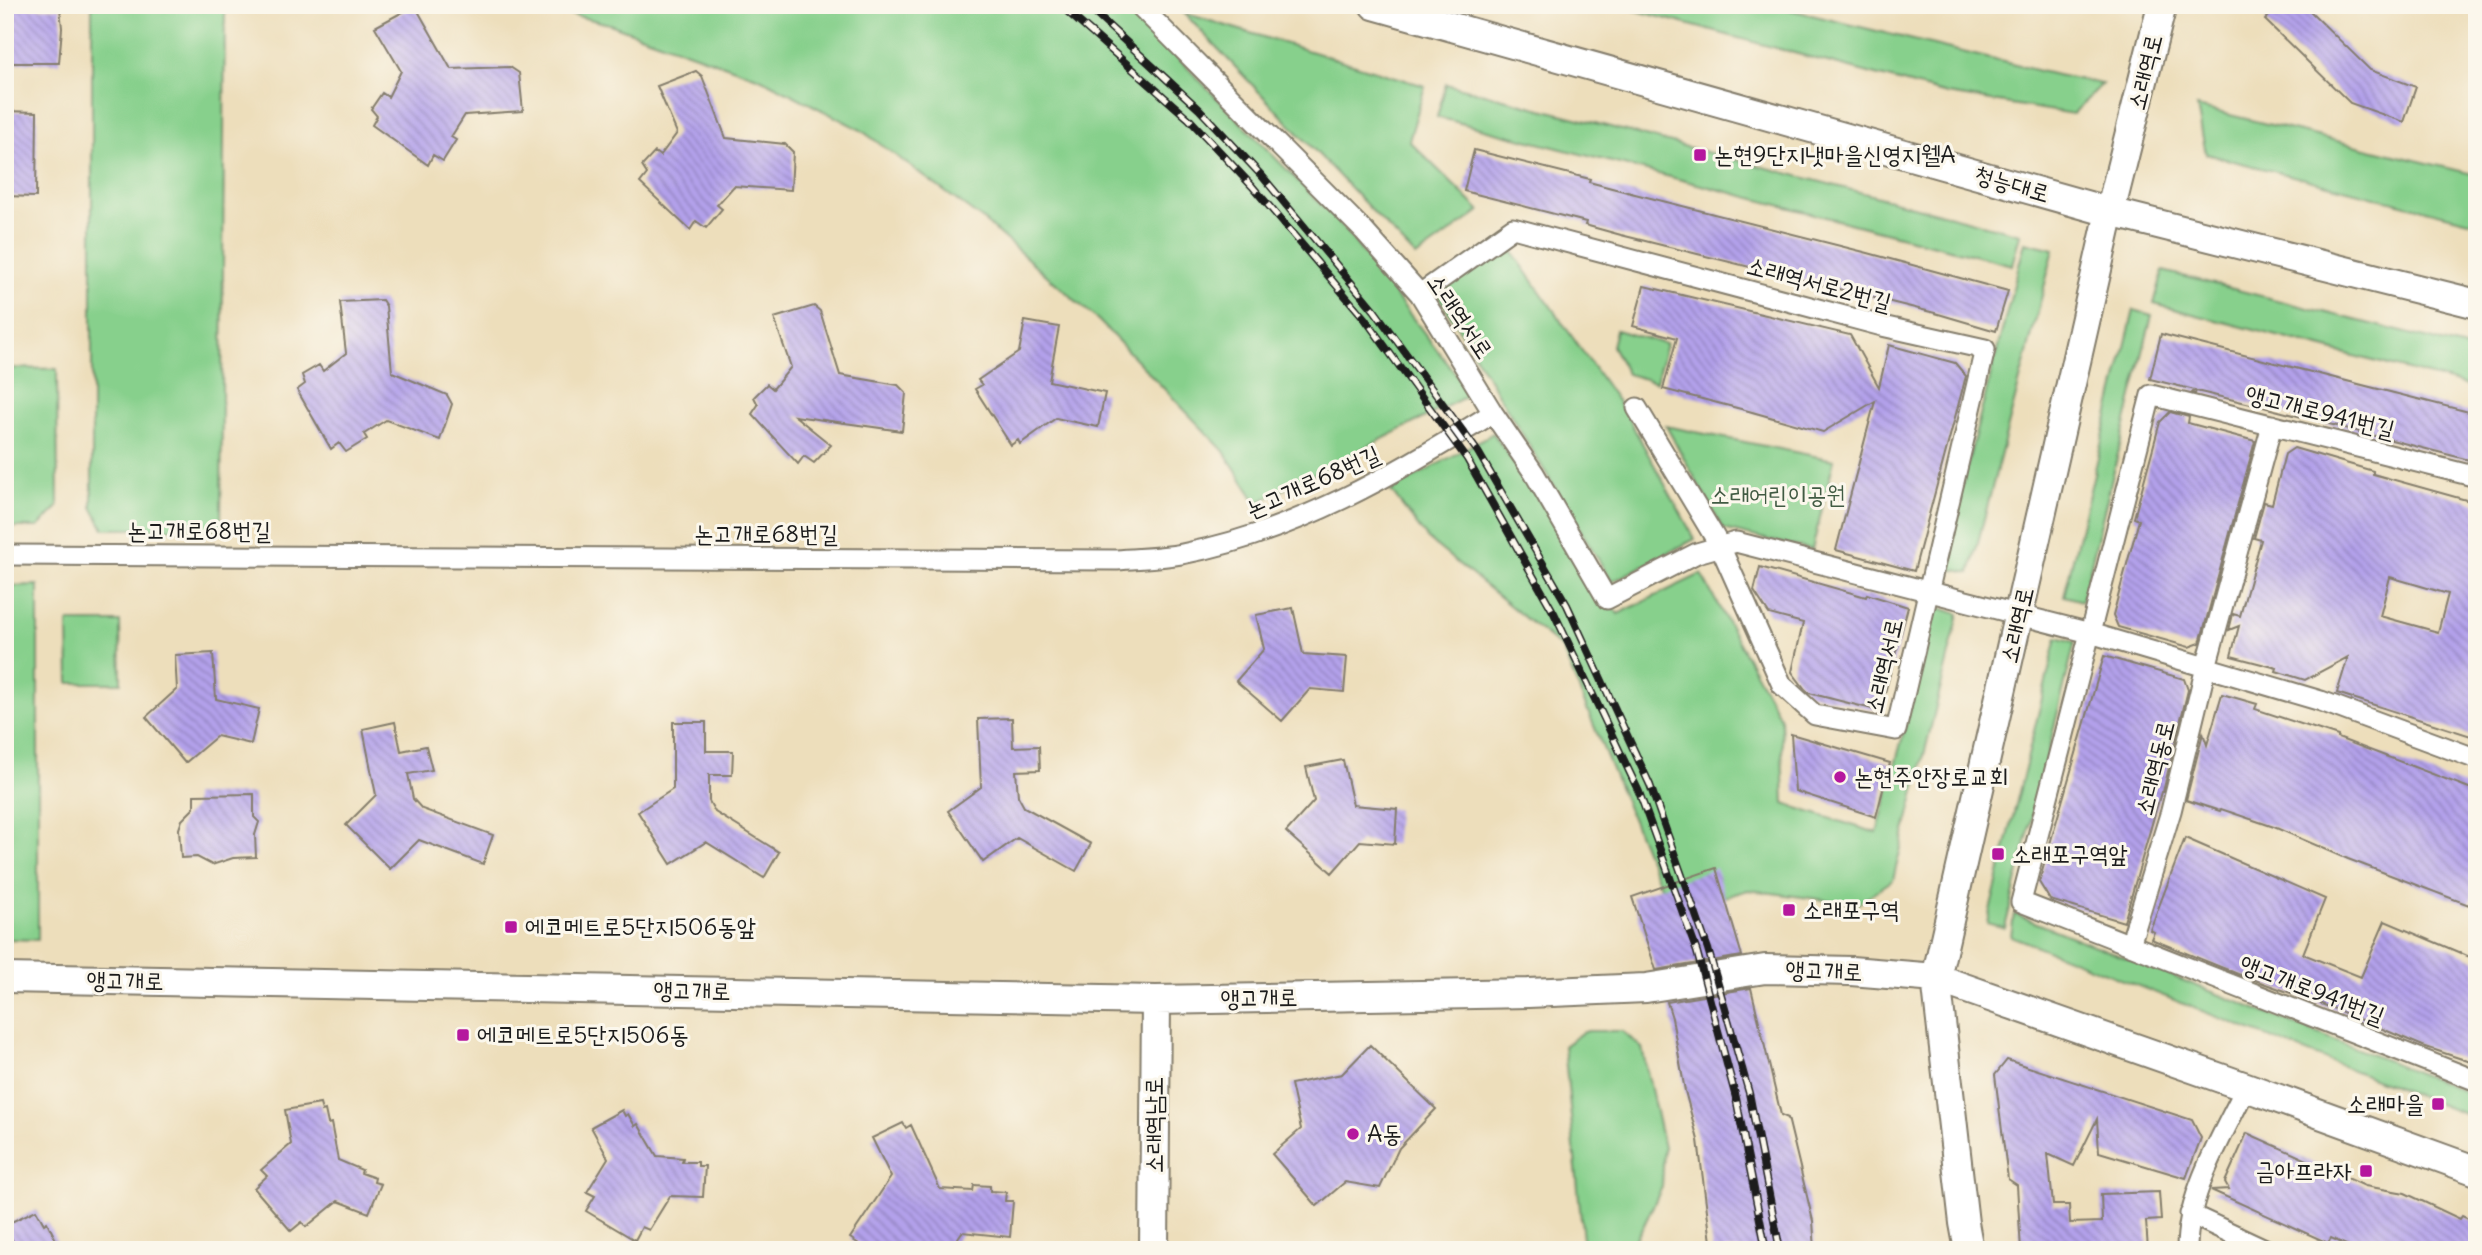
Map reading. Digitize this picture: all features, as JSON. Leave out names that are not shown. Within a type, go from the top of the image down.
[{"type":"street","name":"소래역서로","points":[[1139,5],[1364,231],[1420,295],[1493,414],[1534,473],[1606,599],[1697,554],[1736,542],[2019,615]]},
{"type":"street","name":"소래역로","points":[[1969,1250],[1936,978],[2110,212],[2162,5]]},
{"type":"street","name":"청능대로","points":[[1380,6],[2110,212],[2477,304]]},
{"type":"street","name":"소래역서로2번길","points":[[1420,295],[1513,228],[1869,323],[1985,349],[1927,590]]},
{"type":"street","name":"앵고개로941번길","points":[[2090,633],[2151,395],[2477,477]]},
{"type":"street","name":"소래역서로","points":[[1637,408],[1720,546],[1782,685],[1815,715],[1896,730],[1927,590]]},
{"type":"street","name":"논고개로68번길","points":[[5,555],[1130,559],[1180,554],[1248,538],[1320,510],[1385,479],[1493,414]]},
{"type":"street","name":"소래역동로","points":[[2130,945],[2171,811],[2206,667],[2272,425]]},
{"type":"street","points":[[2019,615],[2090,633],[2330,704],[2477,759]]},
{"type":"street","points":[[2090,633],[2021,902],[2130,945]]},
{"type":"street","name":"앵고개로941번길","points":[[2130,945],[2477,1081]]},
{"type":"street","name":"앵고개로","points":[[5,978],[1156,1000],[1633,989],[1765,969],[1851,971],[1936,978],[2477,1171]]},
{"type":"street","name":"소래역남로","points":[[1154,1250],[1156,1000]]},
{"type":"street","points":[[2187,1250],[2190,1214],[2246,1087]]},
{"type":"street","points":[[2190,1214],[2267,1250]]},
{"type":"green space","points":[[92,5],[225,5],[221,529],[104,529],[92,507]]},
{"type":"green space","points":[[532,5],[1122,5],[1173,53],[1342,226],[1471,394],[1257,503],[1223,450],[1099,321],[982,219],[861,130],[760,78],[609,24]]},
{"type":"green space","points":[[1615,5],[1771,5],[2102,84],[2073,114],[1947,94]]},
{"type":"green space","points":[[1184,13],[1425,86],[1409,141],[1480,211],[1416,257]]},
{"type":"green space","points":[[1446,84],[2020,234],[2012,265],[1437,117]]},
{"type":"green space","points":[[2197,107],[2477,175],[2477,223],[2206,154]]},
{"type":"green space","points":[[2025,242],[2054,249],[1970,573],[1941,567]]},
{"type":"green space","points":[[1507,244],[1625,412],[1695,539],[1612,582],[1436,292]]},
{"type":"green space","points":[[2163,271],[2477,351],[2477,388],[2154,304]]},
{"type":"green space","points":[[2134,310],[2152,315],[2082,601],[2064,596]]},
{"type":"green space","points":[[1616,330],[1666,344],[1656,382],[1627,374],[1612,346]]},
{"type":"green space","points":[[5,368],[57,369],[58,507],[38,527],[5,527]]},
{"type":"green space","name":"소래어린이공원","points":[[1666,426],[1834,460],[1812,550],[1723,529]]},
{"type":"green space","points":[[1493,433],[1618,614],[1701,574],[1781,719],[1784,804],[1877,833],[1937,607],[1959,614],[1893,880],[1857,904],[1748,890],[1671,913],[1562,648],[1428,539],[1391,491]]},
{"type":"green space","points":[[38,585],[38,940],[5,939],[5,586]]},
{"type":"green space","points":[[68,622],[120,622],[121,683],[69,683]]},
{"type":"green space","points":[[2057,637],[2075,642],[2005,928],[1987,923]]},
{"type":"green space","points":[[2014,914],[2477,1096],[2477,1119],[2011,936]]},
{"type":"green space","points":[[1584,1031],[1622,1031],[1642,1048],[1664,1148],[1662,1187],[1629,1250],[1584,1250],[1564,1046]]},
{"type":"building","points":[[2280,5],[2304,5],[2370,70],[2416,87],[2404,122],[2350,103],[2265,20]]},
{"type":"building","points":[[412,7],[418,11],[451,69],[510,67],[519,73],[523,111],[465,115],[451,137],[456,140],[443,161],[433,155],[428,165],[372,125],[377,116],[371,109],[382,93],[388,97],[401,71],[375,27]]},
{"type":"building","points":[[60,8],[62,28],[59,63],[5,63],[5,10]]},
{"type":"building","points":[[696,71],[702,76],[726,138],[785,144],[793,152],[791,190],[734,186],[717,205],[722,209],[706,228],[696,221],[690,230],[640,183],[647,174],[642,166],[655,152],[660,156],[677,133],[657,86]]},
{"type":"building","points":[[5,111],[37,112],[36,197],[5,196]]},
{"type":"building","points":[[1474,150],[2008,291],[1996,331],[1935,313],[1621,235],[1585,225],[1586,222],[1464,191]]},
{"type":"building","points":[[1644,286],[1850,335],[1879,387],[1889,345],[1955,363],[1966,376],[1914,571],[1836,550],[1875,401],[1823,432],[1663,389],[1677,338],[1633,326]]},
{"type":"building","points":[[382,300],[386,306],[392,372],[447,395],[452,404],[440,440],[386,420],[364,434],[367,439],[346,452],[339,443],[331,449],[297,390],[305,384],[302,375],[319,365],[323,371],[346,353],[340,302]]},
{"type":"building","points":[[814,306],[820,311],[840,375],[898,385],[906,393],[902,431],[795,416],[831,445],[814,463],[804,456],[798,464],[752,414],[758,405],[754,397],[767,384],[773,389],[791,367],[774,318]]},
{"type":"building","points":[[1025,321],[1059,327],[1049,381],[1105,393],[1098,427],[1056,418],[1020,444],[1018,440],[1011,445],[975,389],[982,385],[978,380],[1019,352]]},
{"type":"building","points":[[2161,334],[2477,414],[2477,462],[2263,407],[2196,391],[2195,394],[2192,393],[2195,390],[2150,379]]},
{"type":"building","points":[[2170,412],[2189,417],[2188,423],[2255,441],[2200,643],[2189,647],[2118,627],[2113,615],[2139,520],[2134,518],[2160,422]]},
{"type":"building","points":[[2294,448],[2373,471],[2373,474],[2477,503],[2477,738],[2337,693],[2348,657],[2305,680],[2276,671],[2277,668],[2231,656],[2239,626],[2229,630],[2233,614],[2240,616],[2261,540],[2254,538],[2264,502],[2272,504],[2285,454]],"holes":[[[2390,577],[2448,594],[2438,632],[2380,616]]]},
{"type":"building","points":[[1760,567],[1908,607],[1880,711],[1809,693],[1805,689],[1792,672],[1803,623],[1769,614],[1754,591]]},
{"type":"building","points":[[1293,608],[1303,654],[1347,657],[1344,692],[1310,689],[1282,721],[1236,681],[1264,649],[1256,615]]},
{"type":"building","points":[[213,653],[216,699],[259,709],[251,744],[217,736],[185,763],[146,717],[177,689],[175,655]]},
{"type":"building","points":[[2104,656],[2184,679],[2188,690],[2163,792],[2124,922],[2050,900],[2039,882]]},
{"type":"building","points":[[2222,694],[2257,704],[2255,709],[2338,736],[2477,791],[2477,886],[2469,905],[2348,859],[2274,827],[2186,800],[2203,733],[2207,745]]},
{"type":"building","points":[[1012,718],[1013,747],[1039,746],[1040,770],[1016,771],[1018,796],[1024,807],[1091,844],[1076,871],[1017,838],[983,862],[948,811],[981,787],[978,719]]},
{"type":"building","points":[[395,722],[401,751],[426,746],[432,770],[408,774],[413,799],[422,809],[493,835],[483,864],[419,840],[390,869],[346,825],[376,795],[363,729]]},
{"type":"building","points":[[673,722],[706,722],[706,751],[733,751],[732,775],[709,775],[709,801],[715,812],[779,852],[764,878],[706,842],[671,864],[638,812],[673,789]]},
{"type":"building","name":"논현주안장로교회","points":[[1791,734],[1890,763],[1876,817],[1795,791]]},
{"type":"building","points":[[1343,760],[1353,805],[1397,809],[1395,844],[1360,841],[1332,873],[1286,832],[1314,801],[1306,767]]},
{"type":"building","points":[[254,794],[254,817],[259,822],[255,835],[256,857],[233,858],[212,865],[197,857],[181,858],[179,829],[182,820],[194,808],[194,795]]},
{"type":"building","points":[[2185,838],[2325,899],[2303,954],[2361,977],[2385,921],[2477,960],[2477,1064],[2423,1046],[2335,1009],[2151,939],[2154,932],[2150,930]]},
{"type":"building","points":[[1716,868],[1742,956],[1656,970],[1632,897]]},
{"type":"building","points":[[1751,988],[1781,1115],[1788,1118],[1813,1221],[1815,1250],[1712,1250],[1698,1140],[1667,1002]]},
{"type":"building","name":"A동","points":[[1370,1045],[1436,1109],[1399,1148],[1380,1188],[1345,1182],[1317,1206],[1272,1154],[1301,1129],[1291,1084],[1342,1074]]},
{"type":"building","points":[[2007,1060],[2192,1120],[2201,1138],[2186,1178],[2099,1152],[2097,1119],[2074,1166],[2048,1154],[2053,1205],[2069,1205],[2070,1223],[2102,1222],[2101,1194],[2159,1192],[2161,1220],[2146,1221],[2148,1250],[2021,1250],[2017,1185],[2008,1179],[1995,1075]]},
{"type":"building","points":[[320,1104],[322,1111],[325,1110],[328,1124],[331,1123],[338,1160],[362,1170],[361,1173],[375,1178],[374,1182],[381,1184],[369,1213],[338,1201],[306,1227],[302,1222],[291,1231],[254,1188],[267,1176],[261,1170],[291,1144],[285,1110]]},
{"type":"building","points":[[622,1110],[625,1116],[628,1114],[635,1126],[638,1124],[657,1156],[683,1158],[682,1162],[698,1162],[698,1166],[705,1166],[703,1197],[670,1196],[649,1230],[642,1227],[635,1240],[586,1211],[595,1196],[587,1192],[608,1158],[591,1127]]},
{"type":"building","points":[[903,1123],[906,1128],[911,1125],[940,1189],[973,1191],[974,1185],[990,1186],[990,1191],[1006,1192],[1005,1201],[1013,1201],[1010,1237],[962,1232],[950,1250],[868,1250],[850,1238],[891,1177],[872,1138]]},
{"type":"building","points":[[2247,1133],[2365,1186],[2405,1193],[2460,1219],[2462,1216],[2477,1223],[2477,1250],[2357,1250],[2331,1238],[2328,1243],[2211,1190],[2229,1189],[2225,1182]]},
{"type":"building","points":[[36,1210],[44,1224],[47,1222],[61,1250],[17,1250],[5,1225]]},
{"type":"railway","points":[[1060,5],[1189,119],[1252,186],[1365,319],[1467,459],[1554,613],[1639,792],[1697,952],[1736,1098],[1766,1250]]},
{"type":"railway","points":[[1086,5],[1199,109],[1262,176],[1374,310],[1478,452],[1567,605],[1650,785],[1708,949],[1749,1093],[1780,1250]]},
{"type":"place","name":"논현9단지냇마을신영지웰A","points":[[1700,155]]},
{"type":"place","name":"논현주안장로교회","points":[[1840,777]]},
{"type":"place","name":"소래포구역앞","points":[[1998,854]]},
{"type":"place","name":"소래포구역","points":[[1789,910]]},
{"type":"place","name":"에코메트로5단지506동앞","points":[[511,927]]},
{"type":"place","name":"에코메트로5단지506동","points":[[463,1035]]},
{"type":"place","name":"소래마을","points":[[2438,1104]]},
{"type":"place","name":"A동","points":[[1353,1134]]},
{"type":"place","name":"금아프라자","points":[[2366,1171]]}]
